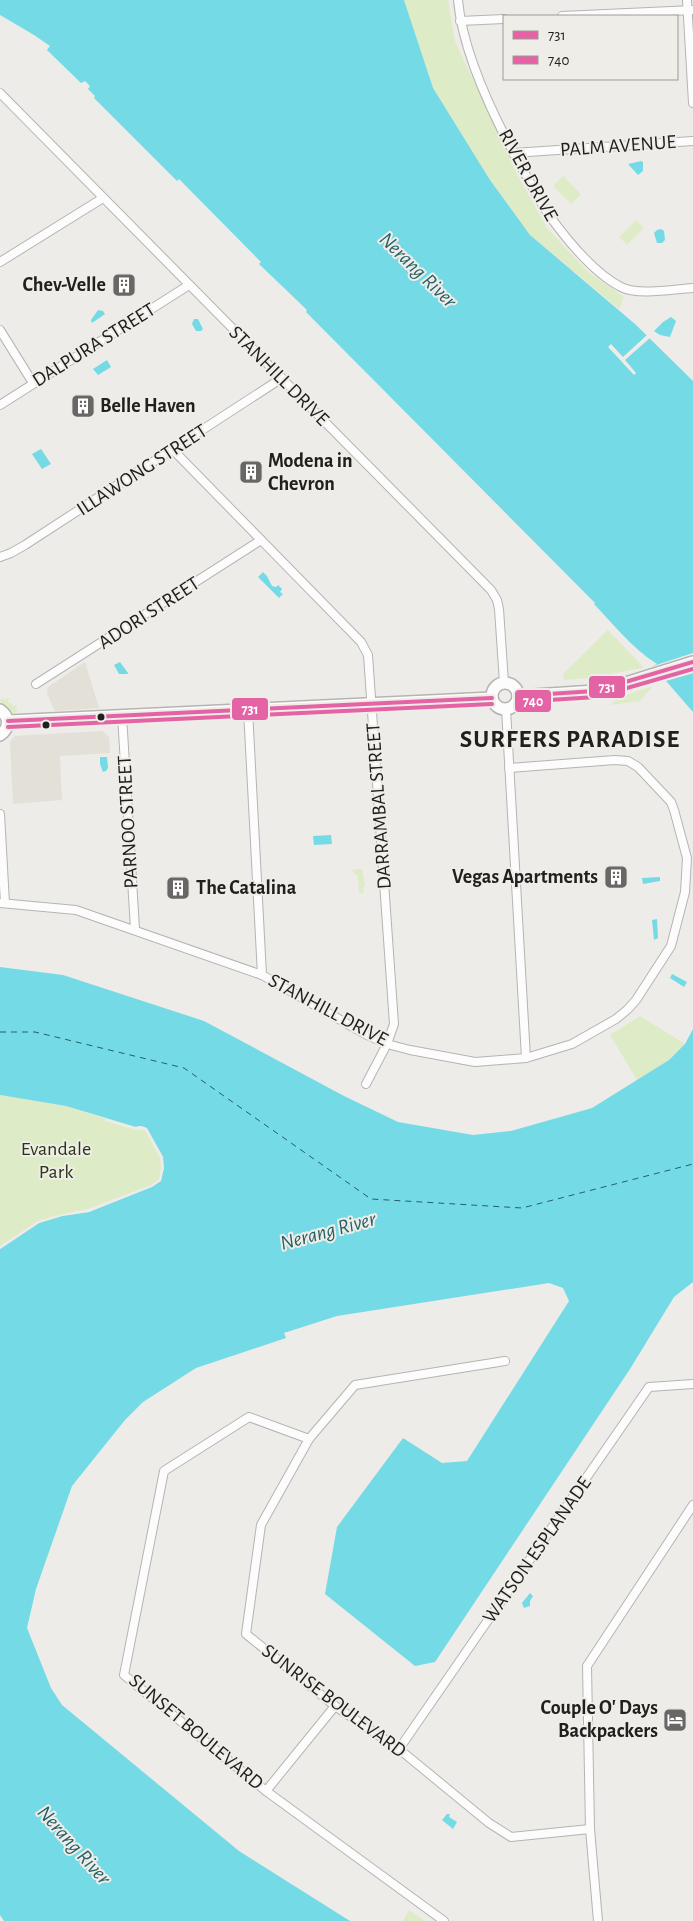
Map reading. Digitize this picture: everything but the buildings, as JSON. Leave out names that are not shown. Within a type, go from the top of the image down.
[{"type":"main road","points":[[518,696],[595,690],[654,675],[693,662]]},
{"type":"main road","points":[[504,683],[515,688],[518,696],[515,704],[506,709],[495,705],[492,698],[494,690],[504,683]]},
{"type":"main road","points":[[8,721],[248,710],[372,702],[492,698]]},
{"type":"main road","points":[[0,710],[8,721],[6,730],[0,735]]},
{"type":"street","name":"RIVER DRIVE","points":[[458,0],[460,21],[482,87],[513,153],[548,213],[594,267],[622,287],[638,291],[693,288]]},
{"type":"street","points":[[687,0],[690,10],[693,103]]},
{"type":"street","points":[[583,15],[690,10]]},
{"type":"street","points":[[460,21],[503,19]]},
{"type":"street","name":"STANHILL DRIVE","points":[[0,94],[493,593],[499,610],[504,683]]},
{"type":"street","name":"PALM AVENUE","points":[[513,153],[693,141]]},
{"type":"street","points":[[0,262],[103,198]]},
{"type":"street","name":"DALPURA STREET","points":[[0,405],[189,285]]},
{"type":"street","points":[[0,330],[34,383]]},
{"type":"street","name":"ILLAWONG STREET","points":[[0,557],[25,545],[282,378]]},
{"type":"street","name":"DARRAMBAL STREET","points":[[173,450],[364,646],[368,655],[394,1024],[387,1044],[366,1084]]},
{"type":"street","name":"ADORI STREET","points":[[36,684],[261,540]]},
{"type":"street","points":[[506,709],[526,1058]]},
{"type":"street","points":[[248,710],[262,976]]},
{"type":"street","name":"PARNOO STREET","points":[[122,715],[135,929]]},
{"type":"street","name":"STANHILL DRIVE","points":[[2,903],[76,910],[135,929],[262,976],[365,1034],[387,1044],[474,1062],[526,1058],[540,1055],[580,1040],[616,1019],[636,1000],[671,946],[685,892],[687,858],[671,802],[638,767],[628,761],[615,760],[509,768]]},
{"type":"street","points":[[0,814],[2,903]]},
{"type":"street","name":"SUNRISE BOULEVARD","points":[[506,1361],[355,1385],[309,1439],[261,1526],[246,1634],[335,1706],[399,1749],[510,1837],[590,1829]]},
{"type":"street","name":"WATSON ESPLANADE","points":[[399,1749],[649,1387],[693,1384]]},
{"type":"street","name":"SUNSET BOULEVARD","points":[[309,1439],[249,1416],[164,1471],[124,1675],[266,1791],[444,1921]]},
{"type":"street","points":[[598,1921],[590,1829],[587,1666],[693,1505]]},
{"type":"street","points":[[266,1791],[335,1706]]},
{"type":"shaded area","points":[[85,662],[99,708],[55,711],[47,694],[48,687]]},
{"type":"shaded area","points":[[102,731],[109,737],[110,753],[60,756],[62,800],[13,804],[10,742],[15,736]]},
{"type":"green space","points":[[404,0],[448,0],[455,41],[518,176],[547,228],[588,272],[624,297],[619,309],[530,235],[490,180],[433,88]]},
{"type":"green space","points":[[563,176],[581,194],[571,204],[553,186]]},
{"type":"green space","points":[[636,220],[644,228],[627,245],[619,237]]},
{"type":"green space","points":[[608,630],[643,667],[647,667],[588,678],[564,680],[563,674]]},
{"type":"green space","points":[[653,686],[640,701],[610,705],[620,697]]},
{"type":"green space","points":[[2,698],[5,700],[8,698],[8,702],[14,706],[16,705],[17,711],[14,713],[7,710],[0,700]]},
{"type":"green space","points":[[362,869],[365,886],[363,893],[359,893],[358,877],[352,870]]},
{"type":"green space","points":[[640,1016],[685,1044],[669,1060],[637,1080],[610,1035]]},
{"type":"green space","name":"Evandale Park","points":[[0,1095],[66,1106],[106,1119],[147,1128],[163,1157],[161,1181],[89,1212],[39,1223],[0,1248]]},
{"type":"green space","points":[[409,1910],[425,1921],[403,1921]]},
{"type":"water","name":"Nerang River","points":[[0,0],[404,0],[433,88],[490,180],[530,235],[635,324],[693,381],[693,712],[653,666],[657,664],[624,636],[595,603],[306,312],[307,310],[259,264],[261,262],[179,179],[177,181],[94,98],[95,96],[88,89],[90,86],[85,81],[81,83],[47,50],[50,46],[0,15]]},
{"type":"water","points":[[643,162],[643,171],[638,175],[628,164]]},
{"type":"water","points":[[661,229],[664,231],[665,240],[662,243],[657,243],[654,233]]},
{"type":"water","points":[[98,310],[103,311],[105,314],[92,323],[91,320]]},
{"type":"water","points":[[671,317],[676,321],[670,337],[660,335],[654,331],[663,322]]},
{"type":"water","points":[[194,319],[198,319],[203,329],[201,331],[196,331],[192,324]]},
{"type":"water","points":[[107,360],[111,367],[98,375],[93,369]]},
{"type":"water","points":[[41,449],[51,464],[42,469],[32,454]]},
{"type":"water","points":[[263,572],[272,586],[276,587],[278,585],[282,589],[280,592],[283,594],[279,598],[258,577]]},
{"type":"water","points":[[120,662],[128,674],[119,674],[114,665]]},
{"type":"water","points":[[100,757],[107,757],[108,768],[103,772],[100,764]]},
{"type":"water","points":[[331,835],[332,844],[314,845],[313,836]]},
{"type":"water","points":[[660,877],[660,881],[643,884],[642,878]]},
{"type":"water","points":[[657,919],[658,938],[654,940],[652,920]]},
{"type":"water","name":"Nerang River","points":[[0,967],[63,975],[204,1021],[344,1096],[398,1122],[473,1135],[511,1131],[592,1108],[669,1060],[685,1044],[693,1029],[693,1282],[674,1297],[630,1369],[435,1662],[415,1666],[325,1594],[337,1527],[403,1438],[442,1463],[467,1461],[569,1301],[563,1288],[549,1283],[337,1316],[284,1333],[286,1338],[196,1368],[143,1402],[125,1420],[72,1486],[36,1589],[27,1628],[51,1688],[62,1705],[239,1851],[350,1921],[4,1921],[0,1915],[0,1249],[39,1223],[62,1216],[89,1212],[161,1181],[163,1157],[146,1128],[141,1126],[136,1127],[66,1106],[0,1095]]},
{"type":"water","points":[[672,974],[687,982],[684,987],[670,978]]},
{"type":"water","points":[[530,1593],[533,1596],[530,1606],[524,1608],[522,1603]]},
{"type":"water","points":[[447,1814],[450,1814],[449,1817],[457,1822],[453,1829],[442,1820]]},
{"type":"pier","points":[[647,335],[650,338],[625,360],[636,373],[634,375],[608,347],[611,344],[623,357]]},
{"type":"pier","points":[[693,653],[693,670],[665,679],[653,666]]},
{"type":"pier","points":[[106,1119],[135,1127],[147,1128],[163,1157],[164,1168],[161,1181],[152,1187],[89,1212],[62,1216],[39,1223],[0,1249],[0,1246],[38,1221],[88,1209],[151,1185],[159,1179],[160,1158],[145,1130],[135,1130],[105,1121]]},
{"type":"ferry route","points":[[0,1032],[35,1032],[184,1068],[371,1199],[522,1208],[693,1164]]},
{"type":"transit line","name":"731","points":[[518,696],[595,691],[693,662]]},
{"type":"transit line","name":"740","points":[[518,702],[596,697],[693,669]]},
{"type":"transit line","name":"731","points":[[8,721],[492,698]]},
{"type":"transit line","name":"740","points":[[8,727],[492,704]]},
{"type":"place","name":"Chev-Velle","points":[[124,285]]},
{"type":"place","name":"Belle Haven","points":[[83,406]]},
{"type":"place","name":"Modena in Chevron","points":[[251,472]]},
{"type":"place","name":"Vegas Apartments","points":[[616,877]]},
{"type":"place","name":"The Catalina","points":[[178,888]]},
{"type":"place","name":"Couple O' Days Backpackers","points":[[675,1720]]},
{"type":"district","name":"SURFERS PARADISE","points":[[570,739]]}]
